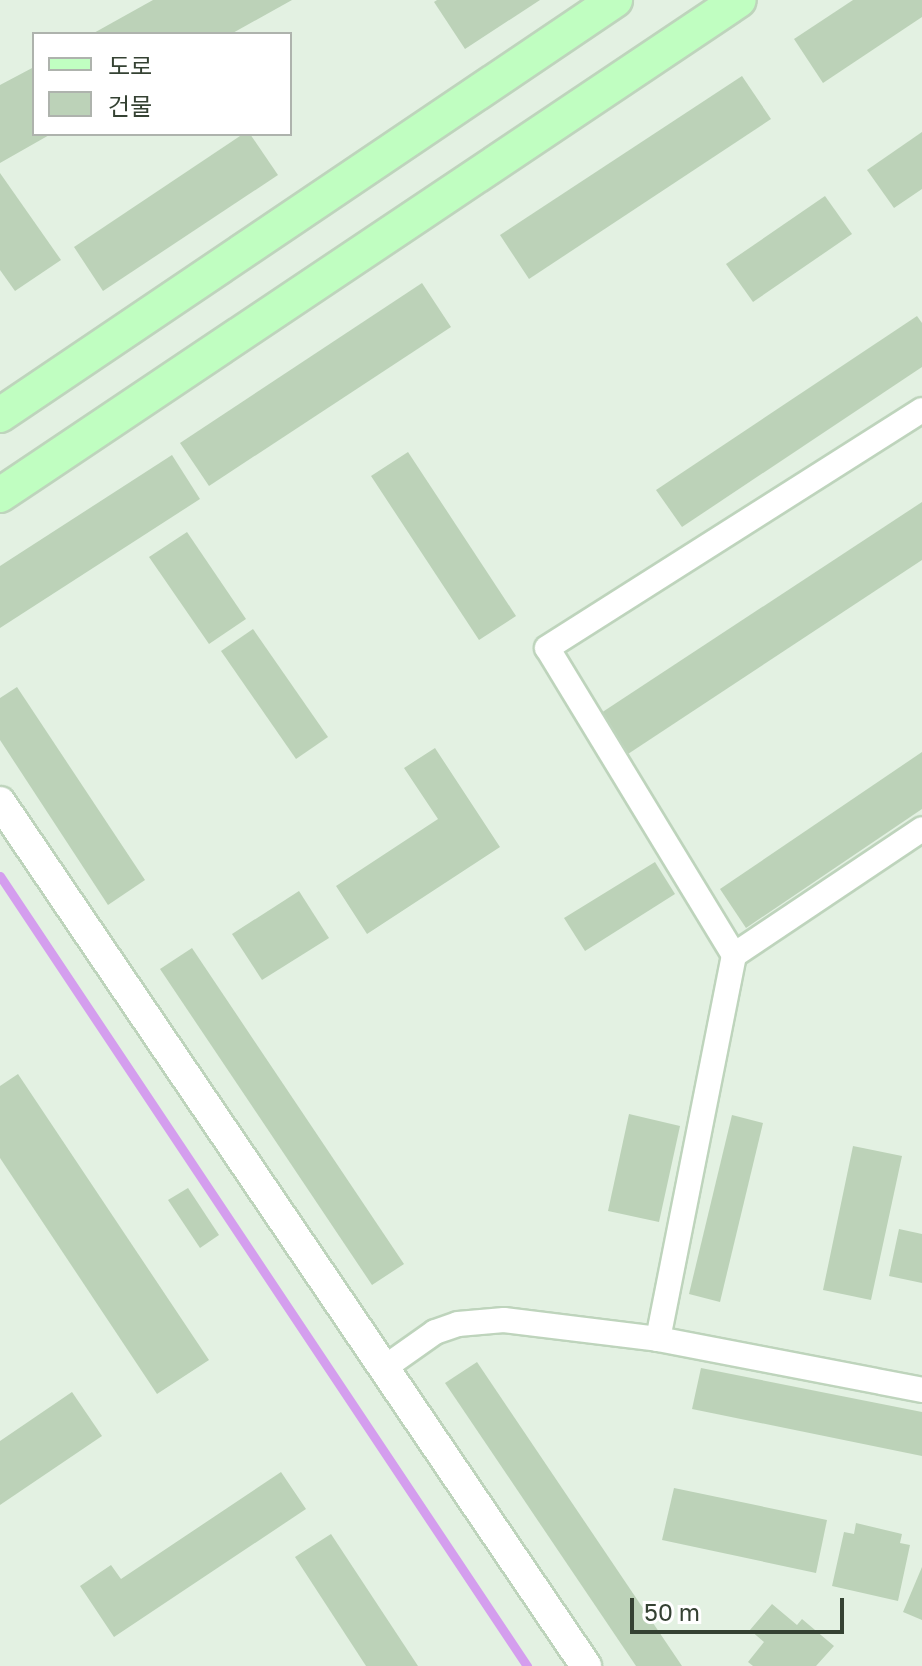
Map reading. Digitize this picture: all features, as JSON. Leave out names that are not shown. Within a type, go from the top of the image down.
[{"type":"main road","points":[[0,415],[615,0]]},
{"type":"main road","points":[[0,495],[739,0]]},
{"type":"street","points":[[658,1339],[734,955],[547,648],[922,410]]},
{"type":"street","points":[[0,802],[586,1666]]},
{"type":"street","points":[[734,955],[922,829]]},
{"type":"street","points":[[384,1368],[435,1332],[484,1320],[658,1339],[922,1390]]},
{"type":"building","points":[[153,0],[292,0],[235,32],[96,32]]},
{"type":"building","points":[[540,0],[465,49],[434,2]]},
{"type":"building","points":[[853,0],[922,0],[922,17],[823,83],[794,39]]},
{"type":"building","points":[[32,68],[32,136],[47,136],[0,163],[0,85]]},
{"type":"building","points":[[742,76],[771,119],[529,279],[500,235]]},
{"type":"building","points":[[922,132],[922,189],[894,208],[867,170]]},
{"type":"building","points":[[240,136],[251,136],[278,175],[103,291],[74,247]]},
{"type":"building","points":[[0,173],[61,260],[15,291],[0,270]]},
{"type":"building","points":[[825,196],[852,234],[753,302],[726,264]]},
{"type":"building","points":[[422,283],[451,327],[209,486],[180,443]]},
{"type":"building","points":[[917,316],[922,323],[922,367],[682,527],[656,490]]},
{"type":"building","points":[[408,452],[516,616],[479,640],[371,476]]},
{"type":"building","points":[[172,455],[200,499],[0,628],[0,566]]},
{"type":"building","points":[[922,502],[922,560],[628,754],[601,713]]},
{"type":"building","points":[[187,532],[246,619],[209,644],[149,557]]},
{"type":"building","points":[[253,629],[328,737],[296,759],[221,651]]},
{"type":"building","points":[[17,687],[145,880],[108,905],[0,740],[0,698]]},
{"type":"building","points":[[435,748],[500,847],[367,934],[336,886],[438,819],[404,768]]},
{"type":"building","points":[[922,752],[922,809],[746,928],[720,889]]},
{"type":"building","points":[[655,862],[675,894],[585,951],[564,918]]},
{"type":"building","points":[[299,891],[329,938],[262,980],[232,934]]},
{"type":"building","points":[[192,948],[404,1264],[372,1285],[160,969]]},
{"type":"building","points":[[18,1074],[209,1360],[157,1394],[0,1158],[0,1086]]},
{"type":"building","points":[[629,1114],[680,1126],[659,1222],[608,1211]]},
{"type":"building","points":[[732,1115],[763,1123],[720,1302],[689,1294]]},
{"type":"building","points":[[853,1146],[902,1156],[871,1300],[823,1290]]},
{"type":"building","points":[[188,1188],[219,1235],[200,1248],[168,1200]]},
{"type":"building","points":[[899,1229],[922,1234],[922,1283],[889,1276]]},
{"type":"building","points":[[477,1362],[682,1666],[636,1666],[445,1383]]},
{"type":"building","points":[[701,1368],[922,1412],[922,1456],[692,1409]]},
{"type":"building","points":[[72,1392],[102,1436],[0,1505],[0,1441]]},
{"type":"building","points":[[281,1472],[306,1509],[114,1637],[80,1586],[111,1565],[121,1579]]},
{"type":"building","points":[[674,1488],[827,1520],[816,1573],[662,1540]]},
{"type":"building","points":[[856,1523],[902,1534],[900,1543],[910,1545],[898,1601],[832,1586],[844,1532],[854,1534]]},
{"type":"building","points":[[331,1534],[418,1666],[366,1666],[295,1557]]},
{"type":"building","points":[[922,1567],[922,1620],[903,1612]]},
{"type":"building","points":[[772,1604],[797,1625],[802,1619],[834,1646],[816,1666],[753,1666],[748,1662],[764,1642],[750,1630]]},
{"type":"waterway","points":[[0,876],[527,1666]]}]
